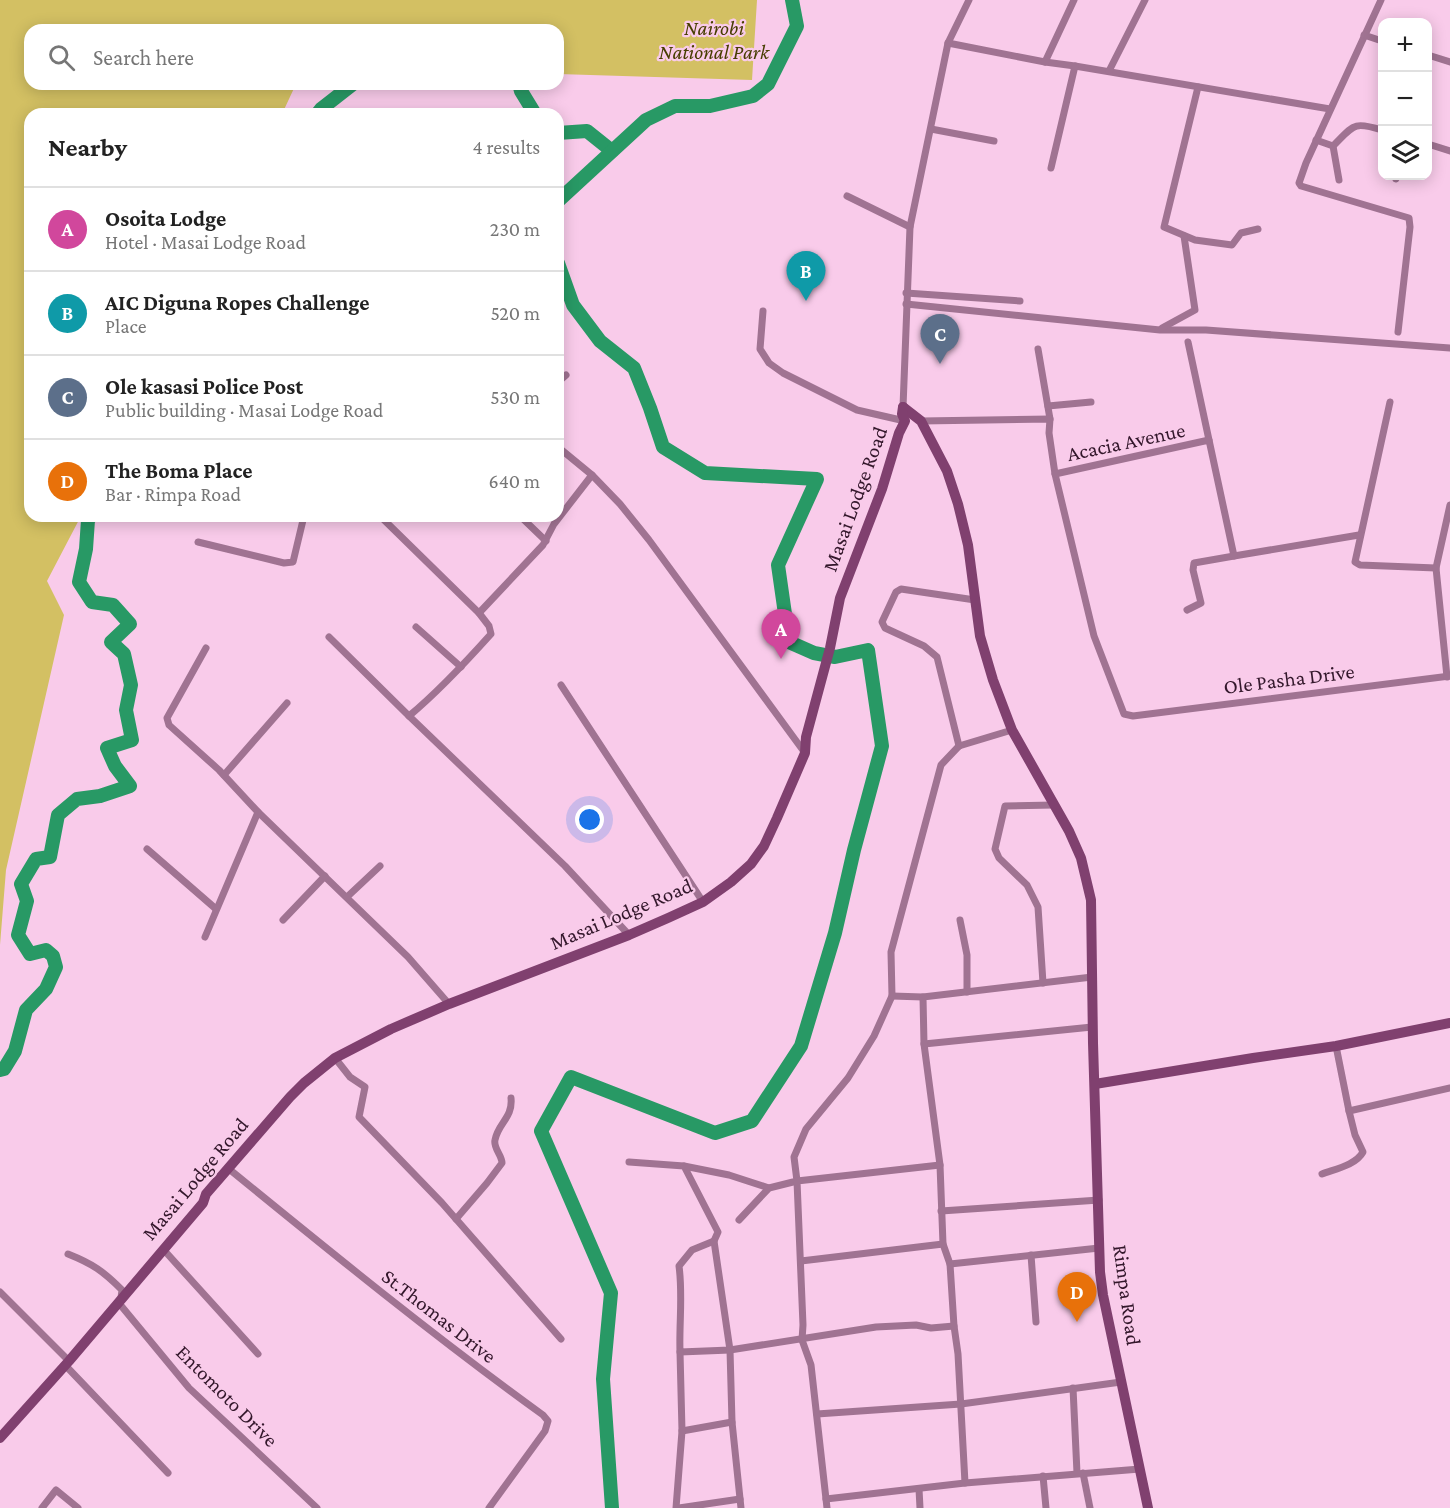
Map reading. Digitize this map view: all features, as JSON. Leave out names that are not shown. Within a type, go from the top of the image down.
[{"type":"street","name":"Masai Lodge Road","points":[[0,1438],[203,1203],[206,1194],[304,1083],[335,1058],[391,1029],[449,1004],[629,935],[703,902],[752,864],[764,846],[805,753],[806,737],[830,648],[840,598],[882,489],[899,433],[905,421],[902,414],[910,227],[948,43],[969,0]]},
{"type":"street","points":[[1045,62],[1074,0]]},
{"type":"street","points":[[1108,71],[1145,0]]},
{"type":"street","points":[[1381,0],[1299,180],[1301,186],[1409,218],[1410,227],[1398,332]]},
{"type":"street","points":[[1364,35],[1378,39]]},
{"type":"street","points":[[948,43],[1045,62],[1330,109]]},
{"type":"street","points":[[1432,56],[1450,62]]},
{"type":"street","points":[[1051,168],[1075,66]]},
{"type":"street","points":[[1198,87],[1164,227],[1195,240],[1232,245],[1241,233],[1258,229]]},
{"type":"street","points":[[1333,146],[1358,124],[1378,129]]},
{"type":"street","points":[[931,129],[994,141]]},
{"type":"street","points":[[1316,140],[1333,146]]},
{"type":"street","points":[[1432,145],[1450,151]]},
{"type":"street","points":[[1333,146],[1339,180]]},
{"type":"street","points":[[847,196],[910,227]]},
{"type":"street","points":[[1160,330],[1195,310],[1184,236]]},
{"type":"street","points":[[906,293],[1020,301]]},
{"type":"street","points":[[906,304],[1160,330],[1206,330],[1450,348]]},
{"type":"street","points":[[763,311],[760,349],[770,363],[783,374],[857,410],[905,421]]},
{"type":"street","points":[[1188,342],[1209,440]]},
{"type":"street","points":[[1038,349],[1050,419],[1049,434],[1056,474]]},
{"type":"street","points":[[1048,406],[1091,402]]},
{"type":"street","points":[[1390,402],[1359,535],[1355,562],[1360,565],[1436,568]]},
{"type":"street","points":[[903,407],[921,421],[1050,419]]},
{"type":"street","name":"Rimpa Road","points":[[921,421],[947,471],[958,504],[968,545],[980,636],[993,680],[1012,730],[1069,831],[1081,858],[1088,882],[1091,900],[1092,1027],[1103,1295],[1148,1508]]},
{"type":"street","name":"Acacia Avenue","points":[[1056,474],[1209,440],[1234,556]]},
{"type":"street","points":[[564,452],[592,475],[620,504],[805,753]]},
{"type":"street","name":"Ole Pasha Drive","points":[[1056,474],[1094,636],[1124,714],[1133,716],[1448,676]]},
{"type":"street","points":[[564,510],[592,475]]},
{"type":"street","points":[[1448,676],[1436,568],[1446,535],[1450,505]]},
{"type":"street","points":[[198,542],[284,563],[293,562],[303,522]]},
{"type":"street","points":[[386,522],[479,613],[489,626],[491,634],[461,667],[409,716]]},
{"type":"street","points":[[525,522],[546,541]]},
{"type":"street","points":[[479,613],[546,541],[556,522]]},
{"type":"street","points":[[1187,610],[1200,605],[1202,600],[1193,570],[1194,563],[1359,535]]},
{"type":"street","points":[[959,746],[937,657],[924,646],[885,628],[882,622],[896,592],[901,589],[975,600]]},
{"type":"street","points":[[416,627],[461,667]]},
{"type":"street","points":[[329,637],[565,866],[629,935]]},
{"type":"street","points":[[206,648],[167,718],[169,725],[224,775],[258,812],[408,957],[449,1004]]},
{"type":"street","points":[[561,685],[703,902]]},
{"type":"street","points":[[224,775],[287,703]]},
{"type":"street","points":[[827,1508],[811,1365],[802,1340],[801,1261],[794,1157],[806,1129],[848,1078],[874,1036],[892,996],[891,952],[941,765],[959,746],[1012,730]]},
{"type":"street","points":[[1043,983],[1038,907],[1027,885],[999,858],[995,849],[1005,806],[1054,805]]},
{"type":"street","points":[[205,937],[258,812]]},
{"type":"street","points":[[147,849],[216,909]]},
{"type":"street","points":[[347,897],[380,866]]},
{"type":"street","points":[[283,920],[325,876]]},
{"type":"street","points":[[960,920],[967,955],[967,992]]},
{"type":"street","points":[[892,996],[923,998],[1092,977]]},
{"type":"street","points":[[923,998],[924,1044],[940,1165],[944,1244],[950,1264],[959,1362],[965,1483]]},
{"type":"street","points":[[1095,1084],[1336,1046],[1450,1023]]},
{"type":"street","points":[[924,1044],[1092,1027]]},
{"type":"street","points":[[1322,1174],[1354,1162],[1364,1152],[1355,1135],[1348,1112],[1336,1046]]},
{"type":"street","points":[[335,1058],[350,1077],[365,1087],[359,1117],[456,1219],[561,1340]]},
{"type":"street","points":[[1348,1112],[1450,1088]]},
{"type":"street","points":[[456,1219],[488,1183],[502,1163],[495,1146],[495,1138],[510,1114],[511,1098]]},
{"type":"street","points":[[629,1162],[684,1166],[729,1175],[769,1188],[797,1181],[940,1165]]},
{"type":"street","points":[[684,1166],[718,1233],[714,1241],[730,1350],[732,1422],[741,1508]]},
{"type":"street","name":"St.Thomas Drive","points":[[229,1169],[411,1316],[548,1421],[545,1431],[489,1508]]},
{"type":"street","points":[[739,1220],[769,1188]]},
{"type":"street","points":[[941,1211],[1099,1200]]},
{"type":"street","points":[[714,1241],[692,1250],[679,1266],[682,1292],[679,1304],[682,1431],[678,1508],[740,1499]]},
{"type":"street","points":[[801,1261],[944,1244]]},
{"type":"street","points":[[950,1264],[1100,1248]]},
{"type":"street","points":[[163,1249],[258,1354]]},
{"type":"street","name":"Entomoto Drive","points":[[68,1254],[80,1257],[102,1271],[122,1290],[120,1300],[189,1388],[317,1508]]},
{"type":"street","points":[[1031,1255],[1036,1322]]},
{"type":"street","points":[[0,1293],[168,1473]]},
{"type":"street","points":[[680,1352],[730,1350],[876,1327],[954,1326]]},
{"type":"street","points":[[817,1414],[961,1404],[1121,1382]]},
{"type":"street","points":[[1073,1388],[1080,1473],[1090,1508]]},
{"type":"street","points":[[682,1431],[732,1422]]},
{"type":"street","points":[[826,1499],[965,1483],[1140,1469]]},
{"type":"street","points":[[1043,1476],[1046,1508]]},
{"type":"street","points":[[919,1489],[920,1508]]},
{"type":"street","points":[[42,1508],[56,1490],[78,1508]]},
{"type":"green space","name":"Nairobi National Park","points":[[0,0],[757,0],[752,80],[564,74],[564,24],[24,24],[24,90],[293,90],[285,108],[24,108],[24,522],[78,522],[47,581],[64,615],[6,870],[0,945]]},
{"type":"waterway","points":[[564,195],[646,120],[675,106],[710,106],[753,96],[768,84],[797,26],[792,0]]},
{"type":"waterway","points":[[322,108],[345,90]]},
{"type":"waterway","points":[[521,90],[531,108]]},
{"type":"waterway","points":[[564,133],[587,131],[612,151]]},
{"type":"waterway","points":[[564,280],[573,305],[600,341],[634,368],[663,447],[705,473],[817,479],[778,565],[789,642],[814,653],[835,657],[868,650],[882,746],[854,850],[835,933],[801,1046],[752,1121],[715,1133],[571,1077],[541,1131],[611,1293],[603,1379],[612,1508]]},
{"type":"waterway","points":[[0,1070],[4,1069],[15,1051],[26,1010],[46,989],[56,967],[53,956],[46,950],[30,954],[18,935],[27,901],[21,884],[36,859],[50,857],[58,815],[77,799],[100,796],[130,786],[115,766],[107,748],[132,740],[126,710],[131,685],[124,654],[111,642],[130,624],[113,605],[92,602],[79,582],[86,549],[88,522]]},
{"type":"place","name":"AIC Diguna Ropes Challenge","points":[[806,301]]},
{"type":"place","name":"Ole kasasi Police Post","points":[[940,364]]},
{"type":"place","name":"Osoita Lodge","points":[[781,659]]},
{"type":"place","name":"The Boma Place","points":[[1077,1322]]}]
